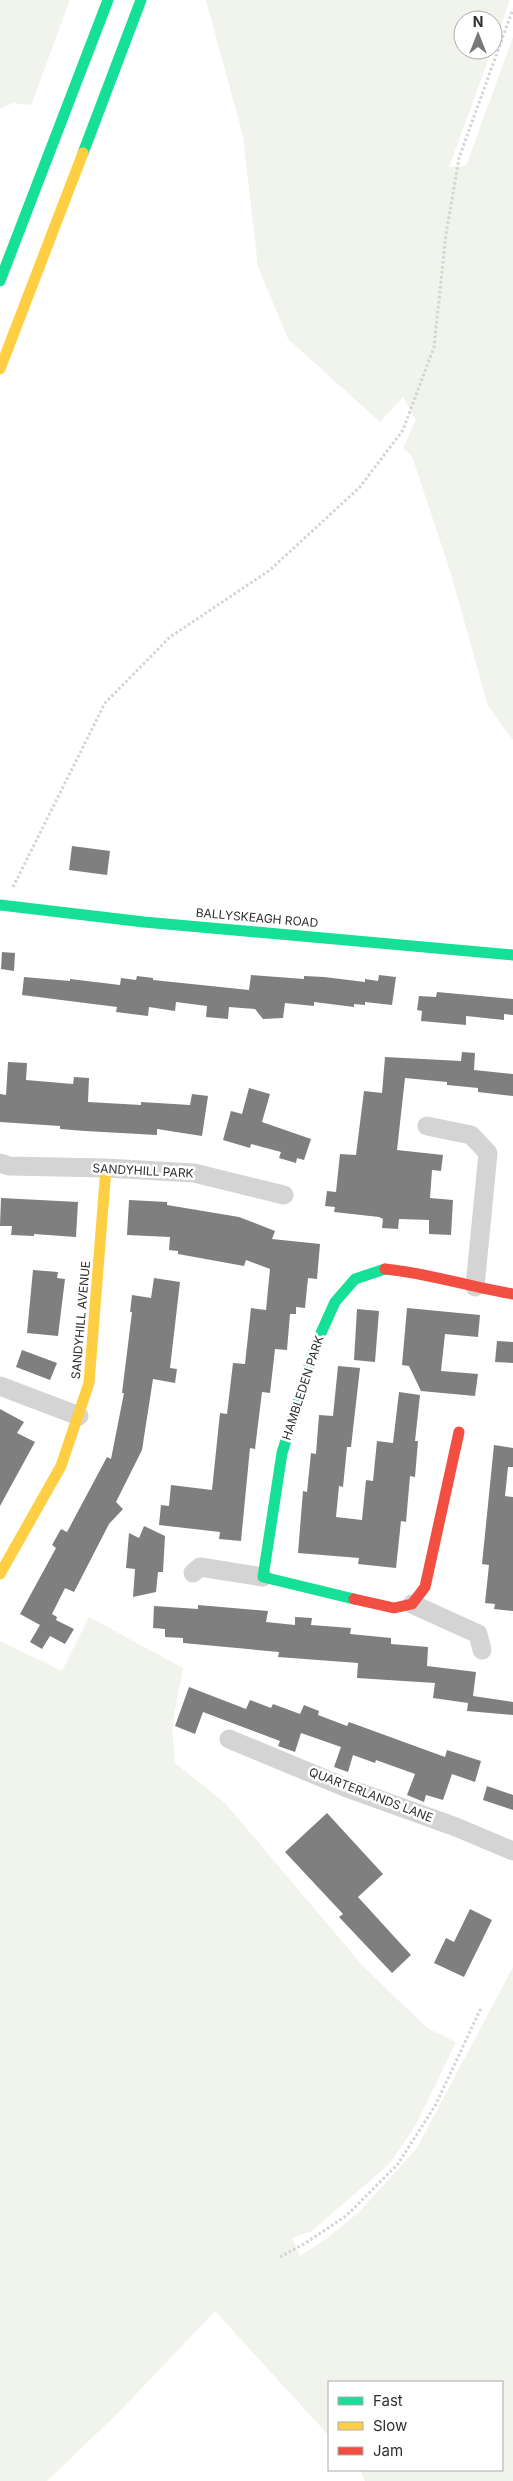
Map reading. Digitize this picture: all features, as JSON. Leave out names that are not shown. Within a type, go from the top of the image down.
[{"type":"main road","points":[[0,281],[108,0]]},
{"type":"main road","points":[[0,369],[141,0]]},
{"type":"main road","name":"BALLYSKEAGH ROAD","points":[[2,905],[144,922],[513,955]]},
{"type":"main road","name":"SANDYHILL AVENUE","points":[[0,1574],[50,1487],[79,1416],[90,1383],[106,1168]]},
{"type":"main road","name":"HAMBLEDEN PARK","points":[[263,1578],[268,1528],[282,1453],[316,1344],[336,1302],[355,1279],[384,1269],[418,1272],[513,1294]]},
{"type":"main road","points":[[263,1578],[394,1608],[412,1604],[424,1587],[459,1432]]},
{"type":"street","points":[[427,1126],[471,1135],[488,1153],[475,1286]]},
{"type":"street","name":"SANDYHILL PARK","points":[[0,1163],[9,1166],[106,1168],[194,1173],[234,1181],[284,1195]]},
{"type":"street","points":[[0,1386],[79,1416]]},
{"type":"street","points":[[193,1573],[200,1567],[263,1578]]},
{"type":"street","points":[[412,1604],[478,1634],[482,1650]]},
{"type":"street","name":"QUARTERLANDS LANE","points":[[229,1739],[347,1788],[456,1827],[513,1852]]},
{"type":"path","points":[[2,905],[105,703],[170,637],[270,570],[360,487],[403,430],[434,347],[446,234],[459,158],[513,9]]},
{"type":"path","points":[[280,2257],[304,2244],[346,2216],[398,2164],[435,2106],[481,2008]]},
{"type":"shaded area","points":[[0,0],[70,0],[31,105],[13,103],[0,109]]},
{"type":"shaded area","points":[[206,0],[510,0],[503,19],[503,10],[453,10],[453,60],[488,60],[449,167],[466,166],[513,37],[513,740],[488,706],[451,574],[412,456],[403,448],[416,420],[403,397],[380,422],[288,339],[258,267],[243,136]]},
{"type":"shaded area","points":[[89,1617],[183,1668],[172,1727],[175,1763],[225,1803],[362,1965],[427,2028],[456,2042],[416,2125],[389,2164],[312,2231],[292,2238],[300,2256],[326,2239],[359,2212],[417,2148],[513,1967],[513,2481],[365,2481],[360,2471],[503,2471],[503,2381],[328,2381],[328,2435],[215,2311],[119,2412],[47,2481],[0,2481],[0,1641],[62,1671]]},
{"type":"building","points":[[72,846],[110,851],[107,875],[69,870]]},
{"type":"building","points":[[2,952],[15,953],[14,971],[1,969]]},
{"type":"building","points":[[251,975],[304,979],[304,976],[324,977],[365,982],[365,979],[378,981],[379,975],[396,977],[392,1005],[365,1002],[365,1005],[354,1004],[354,1007],[314,1002],[314,1006],[285,1003],[283,1018],[263,1019],[255,1009],[229,1007],[228,1019],[206,1017],[207,1006],[176,1002],[175,1011],[149,1007],[148,1016],[116,1012],[117,1007],[22,995],[24,977],[70,981],[70,979],[120,985],[121,978],[136,980],[137,976],[153,978],[153,980],[249,990]]},
{"type":"building","points":[[437,992],[513,999],[513,1015],[504,1014],[504,1020],[466,1016],[466,1025],[421,1021],[422,1011],[417,1010],[419,996],[436,997]]},
{"type":"building","points":[[462,1052],[475,1053],[474,1070],[513,1074],[513,1096],[478,1092],[478,1088],[447,1085],[447,1082],[405,1078],[397,1150],[443,1155],[441,1171],[432,1170],[430,1198],[453,1200],[451,1235],[429,1234],[429,1220],[399,1219],[398,1229],[382,1228],[383,1219],[379,1217],[334,1212],[335,1207],[325,1206],[327,1191],[336,1192],[340,1154],[356,1155],[364,1091],[382,1093],[385,1057],[461,1061]]},
{"type":"building","points":[[8,1062],[27,1063],[26,1080],[73,1084],[74,1077],[89,1078],[88,1102],[141,1105],[141,1102],[190,1105],[192,1094],[208,1096],[202,1136],[157,1129],[157,1135],[60,1129],[60,1126],[0,1122],[0,1094],[6,1095]]},
{"type":"building","points":[[249,1088],[270,1094],[262,1122],[311,1139],[304,1160],[297,1158],[296,1163],[279,1158],[281,1152],[251,1144],[250,1148],[223,1140],[231,1111],[242,1114]]},
{"type":"building","points":[[1,1198],[78,1202],[76,1237],[34,1234],[34,1236],[11,1235],[12,1226],[0,1226]]},
{"type":"building","points":[[129,1200],[167,1202],[167,1205],[239,1217],[275,1231],[272,1239],[320,1244],[317,1279],[308,1278],[305,1308],[296,1307],[296,1314],[290,1314],[287,1350],[275,1349],[270,1393],[262,1392],[255,1449],[250,1448],[241,1541],[219,1539],[220,1532],[159,1525],[161,1505],[169,1506],[171,1485],[212,1490],[220,1413],[227,1414],[233,1363],[245,1364],[251,1308],[266,1310],[270,1269],[246,1260],[244,1266],[178,1254],[178,1251],[169,1250],[170,1237],[127,1235]]},
{"type":"building","points":[[33,1270],[58,1272],[57,1278],[65,1279],[58,1336],[27,1333]]},
{"type":"building","points":[[154,1278],[180,1282],[170,1368],[177,1369],[175,1383],[153,1379],[142,1450],[116,1502],[123,1509],[109,1524],[74,1592],[65,1588],[52,1614],[57,1617],[56,1620],[74,1629],[65,1644],[50,1636],[42,1649],[30,1642],[40,1625],[20,1614],[56,1548],[52,1545],[61,1529],[67,1532],[107,1457],[111,1459],[124,1393],[122,1393],[132,1312],[130,1312],[132,1295],[151,1298]]},
{"type":"building","points":[[407,1308],[480,1315],[478,1337],[445,1334],[441,1371],[478,1374],[475,1396],[421,1391],[409,1366],[402,1365]]},
{"type":"building","points":[[357,1309],[379,1311],[375,1362],[354,1360]]},
{"type":"building","points":[[497,1341],[513,1342],[513,1363],[495,1362]]},
{"type":"building","points":[[22,1350],[57,1363],[50,1380],[16,1367]]},
{"type":"building","points":[[338,1366],[360,1368],[351,1447],[347,1447],[343,1487],[339,1486],[336,1517],[362,1520],[366,1480],[373,1481],[377,1441],[393,1443],[399,1392],[420,1395],[415,1441],[418,1441],[415,1477],[410,1476],[406,1522],[401,1521],[396,1568],[358,1564],[359,1558],[298,1553],[303,1491],[307,1492],[311,1453],[316,1454],[319,1415],[333,1416]]},
{"type":"building","points":[[0,1409],[24,1422],[17,1433],[35,1442],[0,1506]]},
{"type":"building","points":[[494,1445],[513,1448],[513,1467],[508,1467],[505,1496],[513,1497],[513,1611],[494,1609],[495,1604],[485,1603],[489,1565],[482,1564]]},
{"type":"building","points":[[144,1526],[165,1536],[163,1572],[158,1572],[156,1592],[133,1597],[135,1569],[126,1568],[129,1533],[139,1538]]},
{"type":"building","points":[[198,1605],[268,1611],[266,1622],[295,1625],[295,1617],[312,1618],[311,1625],[351,1628],[350,1634],[391,1638],[391,1644],[428,1647],[427,1666],[476,1672],[473,1696],[513,1702],[513,1715],[467,1711],[468,1703],[433,1698],[435,1683],[357,1678],[358,1663],[278,1657],[279,1652],[183,1643],[183,1638],[165,1637],[165,1629],[153,1628],[154,1606],[198,1609]]},
{"type":"building","points":[[189,1687],[246,1709],[250,1700],[271,1708],[273,1704],[300,1714],[304,1705],[319,1711],[318,1715],[347,1726],[349,1722],[445,1757],[447,1750],[481,1761],[475,1782],[452,1774],[443,1800],[426,1795],[424,1802],[407,1795],[415,1774],[376,1760],[375,1763],[353,1755],[348,1772],[334,1767],[341,1747],[301,1733],[295,1752],[278,1746],[280,1741],[203,1712],[195,1734],[175,1726]]},
{"type":"building","points":[[487,1786],[513,1795],[513,1810],[483,1800]]},
{"type":"building","points":[[327,1813],[383,1874],[358,1897],[411,1955],[392,1973],[339,1917],[343,1914],[285,1852]]},
{"type":"building","points":[[470,1909],[492,1920],[464,1977],[434,1963],[446,1938],[454,1942]]},
{"type":"traffic: fast","points":[[0,281],[108,0]]},
{"type":"traffic: fast","points":[[83,153],[141,0]]},
{"type":"traffic: fast","points":[[0,905],[144,922],[513,955]]},
{"type":"traffic: fast","points":[[354,1599],[263,1577],[282,1453],[316,1344],[335,1302],[355,1279],[385,1269]]},
{"type":"traffic: slow","points":[[0,369],[83,153]]},
{"type":"traffic: slow","points":[[0,1574],[61,1466],[89,1383],[106,1168]]},
{"type":"traffic: jam","points":[[385,1269],[513,1294]]},
{"type":"traffic: jam","points":[[354,1599],[394,1608],[412,1604],[425,1587],[459,1432]]}]
